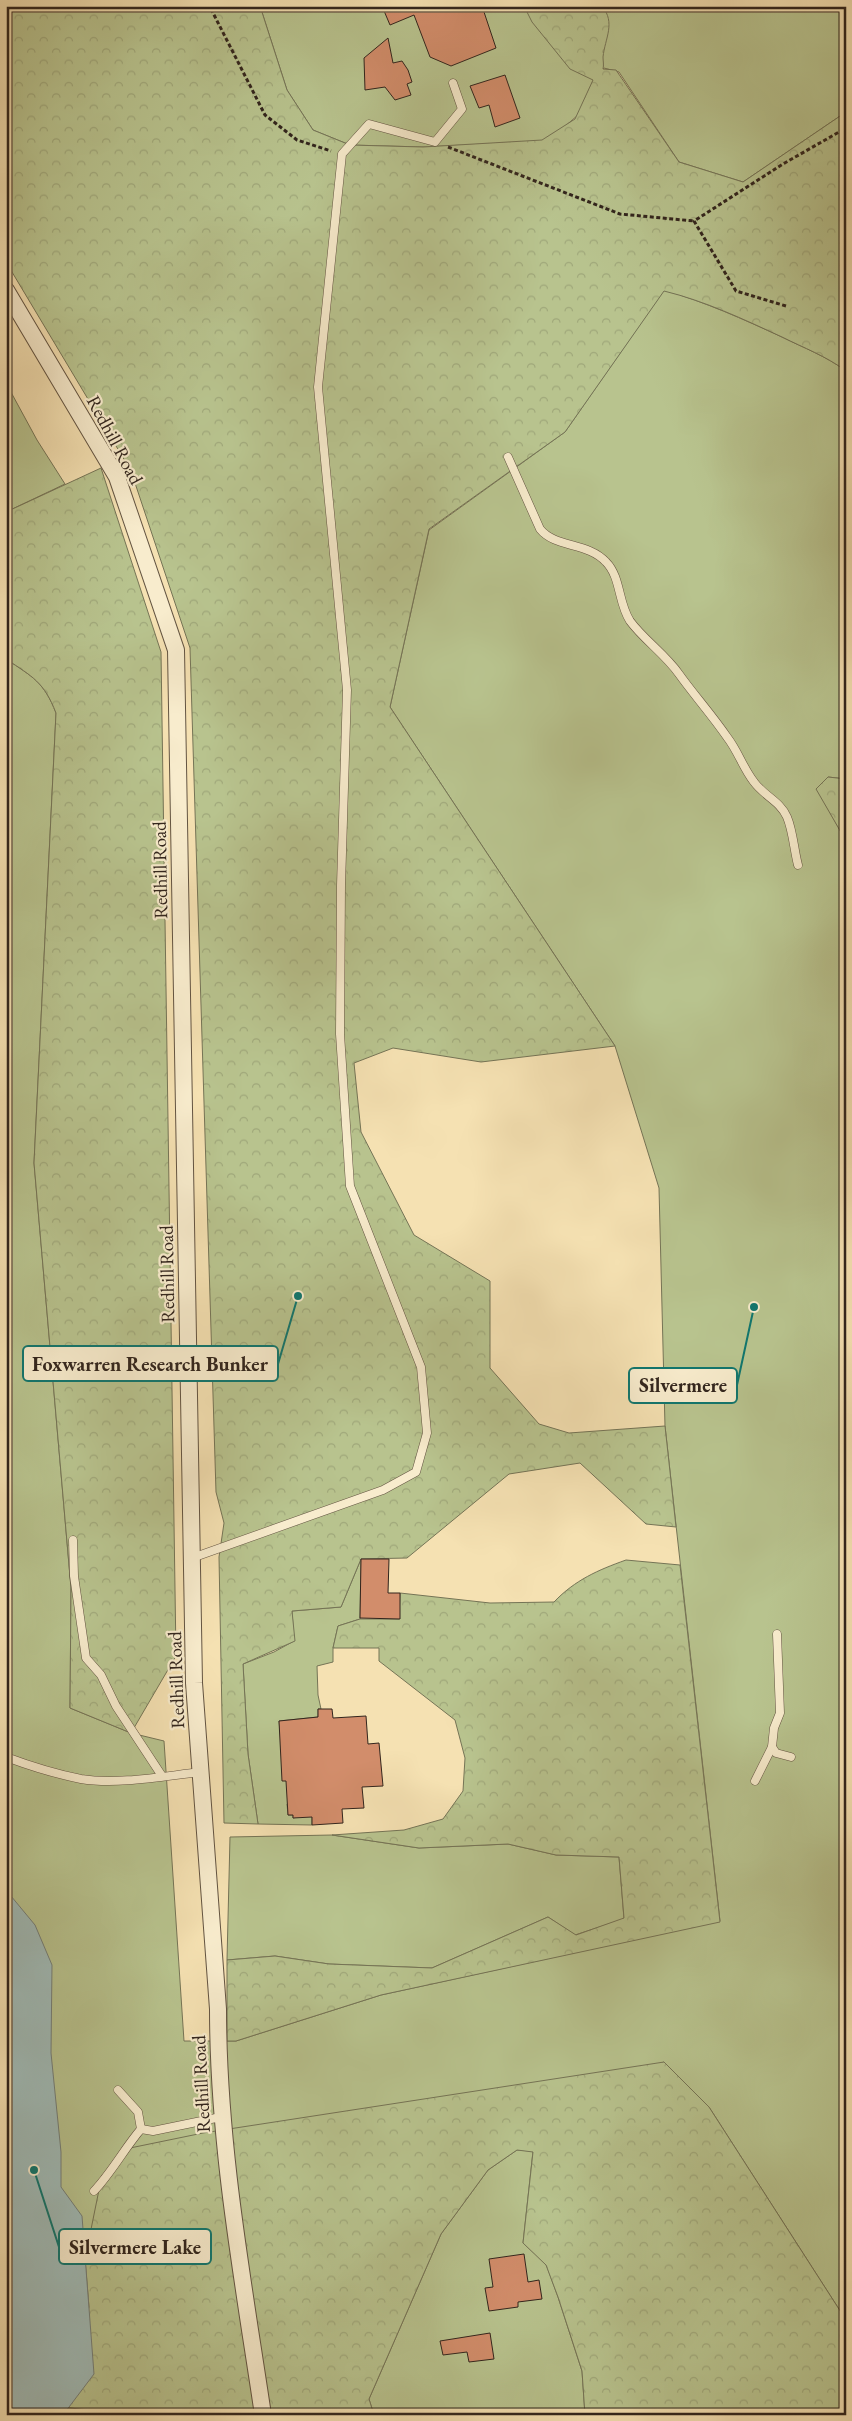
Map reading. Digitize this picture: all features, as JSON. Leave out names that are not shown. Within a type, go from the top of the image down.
[{"type":"street","name":"Redhill Road","points":[[6,290],[117,478],[176,650],[194,1683],[218,2010],[218,2053],[225,2154],[263,2415]]},
{"type":"lane","points":[[192,1558],[383,1490],[416,1472],[427,1433],[421,1367],[350,1186],[340,1043],[341,885],[347,690],[318,388],[342,154],[369,124],[434,142],[462,109],[453,83]]},
{"type":"lane","points":[[508,457],[540,529],[548,538],[591,551],[606,561],[618,584],[629,618],[667,660],[726,736],[742,758],[748,773],[763,793],[774,799],[782,808],[788,819],[798,865]]},
{"type":"lane","points":[[73,1540],[74,1576],[86,1658],[102,1675],[116,1706],[162,1776]]},
{"type":"lane","points":[[755,1781],[772,1747],[774,1728],[780,1713],[777,1634]]},
{"type":"lane","points":[[772,1747],[776,1753],[791,1757]]},
{"type":"lane","points":[[6,1756],[26,1765],[82,1779],[132,1779],[201,1772]]},
{"type":"lane","points":[[94,2191],[105,2179],[141,2128],[138,2112],[118,2090]]},
{"type":"lane","points":[[141,2128],[153,2131],[216,2118]]},
{"type":"path","points":[[211,9],[265,115],[297,140],[342,154]]},
{"type":"path","points":[[434,142],[620,214],[694,221],[783,164],[846,128]]},
{"type":"path","points":[[694,221],[736,291],[786,306]]},
{"type":"green space","points":[[6,6],[260,6],[287,90],[313,130],[350,145],[423,147],[542,140],[575,119],[593,80],[570,69],[532,22],[524,6],[602,6],[606,12],[609,25],[603,57],[603,69],[616,70],[679,162],[743,182],[846,112],[846,371],[815,352],[738,317],[709,305],[664,291],[565,432],[429,529],[390,707],[615,1046],[481,1062],[393,1048],[354,1063],[361,1132],[414,1235],[490,1281],[490,1368],[539,1424],[569,1433],[665,1426],[676,1527],[646,1524],[580,1463],[509,1474],[407,1558],[361,1559],[341,1607],[292,1611],[295,1641],[243,1664],[248,1754],[258,1824],[224,1823],[219,1557],[224,1523],[216,1492],[190,648],[131,471],[6,262]]},
{"type":"green space","points":[[260,6],[846,6],[846,112],[743,182],[679,162],[619,72],[604,68],[593,81],[578,115],[548,141],[423,147],[350,145],[313,130],[287,90]]},
{"type":"green space","points":[[664,290],[709,305],[753,324],[823,357],[846,371],[846,779],[828,777],[817,789],[846,841],[846,2320],[709,2107],[664,2062],[85,2259],[97,2415],[6,2415],[6,659],[37,681],[47,694],[56,713],[34,1163],[71,1588],[70,1708],[131,1733],[164,1741],[184,2041],[236,2041],[381,1995],[720,1921],[665,1426],[659,1188],[615,1046],[390,707],[429,530],[565,432]]},
{"type":"green space","points":[[6,383],[37,440],[65,484],[6,512]]},
{"type":"green space","points":[[101,468],[161,652],[176,1656],[131,1733],[70,1708],[71,1588],[34,1163],[56,713],[47,694],[37,681],[6,659],[6,512]]},
{"type":"green space","points":[[828,777],[846,779],[846,841],[816,789]]},
{"type":"green space","points":[[361,1559],[360,1619],[338,1626],[333,1648],[333,1662],[317,1666],[318,1695],[321,1709],[318,1709],[318,1717],[279,1721],[292,1804],[287,1804],[288,1815],[293,1815],[293,1818],[312,1814],[312,1825],[258,1824],[248,1754],[243,1664],[274,1652],[294,1641],[292,1611],[341,1607]]},
{"type":"green space","points":[[626,1560],[680,1565],[720,1922],[381,1995],[236,2041],[227,2041],[227,1960],[275,1956],[329,1964],[432,1968],[548,1917],[576,1935],[624,1918],[619,1857],[556,1855],[508,1844],[419,1848],[332,1835],[404,1830],[443,1819],[463,1791],[465,1758],[455,1720],[379,1661],[379,1648],[333,1648],[338,1626],[360,1619],[399,1619],[400,1593],[490,1603],[554,1602],[587,1576]]},
{"type":"green space","points":[[332,1835],[419,1848],[508,1844],[556,1855],[619,1857],[624,1919],[575,1935],[548,1917],[432,1968],[329,1964],[275,1956],[227,1960],[230,1837]]},
{"type":"green space","points":[[664,2062],[709,2107],[846,2320],[846,2415],[585,2415],[582,2371],[558,2297],[546,2265],[523,2243],[533,2152],[517,2150],[488,2170],[441,2234],[369,2399],[374,2415],[97,2415],[97,2411],[62,2407],[89,2307],[85,2259],[102,2175],[130,2148],[203,2133]]},
{"type":"green space","points":[[517,2150],[533,2151],[523,2243],[546,2264],[558,2297],[582,2371],[585,2415],[374,2415],[369,2399],[441,2234],[488,2170]]},
{"type":"water","points":[[6,1890],[35,1925],[52,1965],[51,2053],[61,2152],[61,2187],[82,2216],[94,2374],[63,2415],[6,2415]]},
{"type":"building","points":[[382,6],[482,6],[496,48],[451,66],[430,57],[414,15],[390,25]]},
{"type":"building","points":[[388,38],[393,63],[402,61],[408,70],[412,82],[407,84],[411,95],[395,100],[385,87],[365,90],[364,58]]},
{"type":"building","points":[[505,75],[520,118],[495,127],[489,105],[479,108],[470,86]]},
{"type":"building","points":[[361,1559],[389,1559],[388,1593],[400,1593],[400,1619],[360,1618]]},
{"type":"building","points":[[318,1709],[332,1709],[333,1718],[366,1716],[368,1744],[379,1743],[383,1786],[362,1787],[364,1808],[342,1809],[343,1823],[312,1825],[312,1817],[293,1818],[293,1815],[288,1815],[286,1781],[282,1781],[279,1721],[318,1717]]},
{"type":"building","points":[[524,2254],[528,2282],[539,2280],[542,2299],[518,2302],[518,2307],[489,2311],[485,2288],[493,2287],[489,2259]]},
{"type":"building","points":[[490,2333],[494,2359],[469,2362],[467,2352],[443,2355],[440,2341]]},
{"type":"place","name":"Foxwarren Research Bunker","points":[[298,1296]]},
{"type":"place","name":"Silvermere","points":[[754,1307]]},
{"type":"place","name":"Silvermere Lake","points":[[34,2170]]}]
